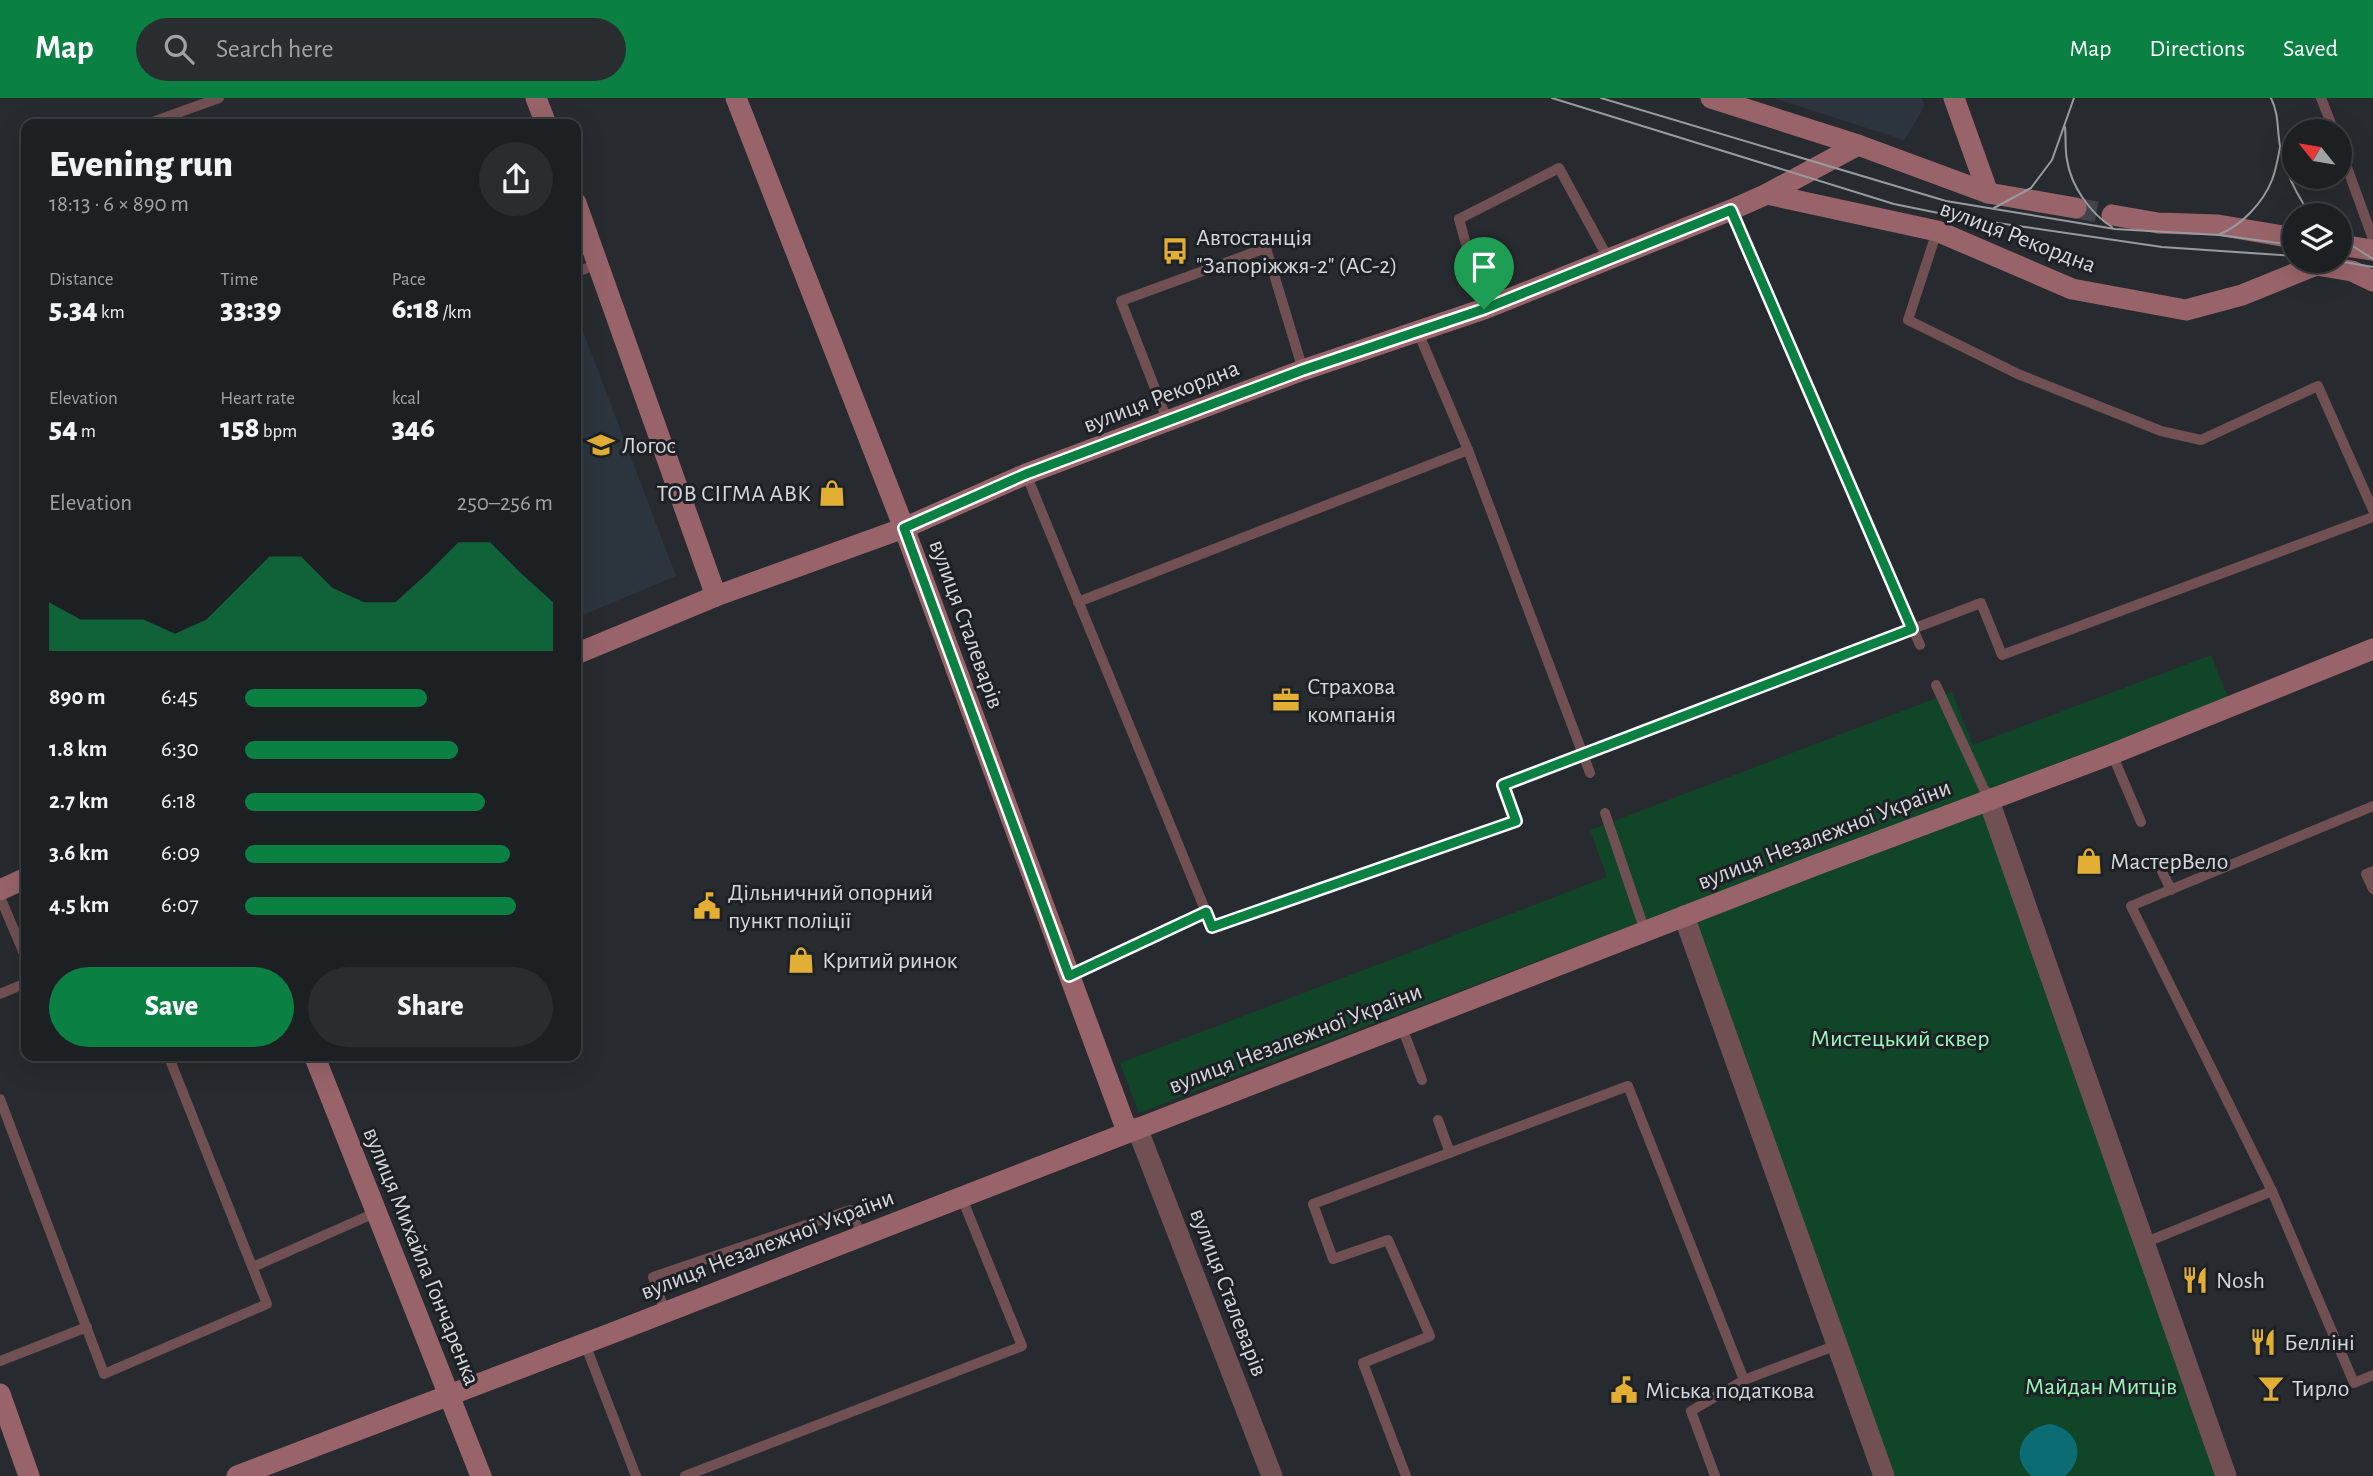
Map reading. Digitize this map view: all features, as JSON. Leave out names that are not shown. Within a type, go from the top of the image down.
[{"type":"street","points":[[536,98],[544,119]]},
{"type":"street","name":"вулиця Сталеварів","points":[[737,98],[904,528],[1069,976],[1272,1476]]},
{"type":"street","points":[[1712,98],[1858,145],[1989,193],[2076,208]]},
{"type":"street","points":[[1954,98],[1989,193]]},
{"type":"street","name":"вулиця Рекордна","points":[[581,652],[716,596],[904,528],[1026,474],[1303,370],[1484,309],[1731,210],[1767,194],[1858,145]]},
{"type":"street","name":"вулиця Рекордна","points":[[1767,194],[1937,231],[2072,289],[2186,310],[2242,295],[2316,265],[2372,275]]},
{"type":"street","points":[[2112,215],[2158,223],[2218,225],[2282,236]]},
{"type":"street","points":[[581,216],[716,596]]},
{"type":"street","points":[[2352,247],[2373,250]]},
{"type":"street","name":"вулиця Незалежної України","points":[[237,1476],[450,1396],[1988,798],[2112,754],[2373,649]]},
{"type":"street","points":[[1988,798],[2226,1476]]},
{"type":"street","points":[[0,890],[21,880]]},
{"type":"street","points":[[1684,916],[1884,1476]]},
{"type":"street","name":"вулиця Михайла Гончаренка","points":[[316,1061],[481,1476]]},
{"type":"street","points":[[2,1403],[29,1476]]},
{"type":"lane","points":[[161,119],[219,98]]},
{"type":"lane","points":[[2322,98],[2330,119]]},
{"type":"lane","points":[[1484,309],[1459,219],[1559,168],[1608,258]]},
{"type":"lane","points":[[2352,181],[2373,239]]},
{"type":"lane","points":[[1731,210],[1920,645]]},
{"type":"lane","points":[[1937,231],[1908,320],[2018,374],[2161,431],[2201,440],[2318,386],[2373,510]]},
{"type":"lane","points":[[1168,422],[1121,300],[1266,248],[1303,370]]},
{"type":"lane","points":[[581,270],[599,264]]},
{"type":"lane","points":[[1418,332],[1468,450],[1590,773]]},
{"type":"lane","points":[[1078,602],[1468,450]]},
{"type":"lane","points":[[1026,474],[1212,927],[1516,821],[1503,785],[1981,603],[2002,655],[2373,517]]},
{"type":"lane","points":[[1936,685],[1988,798]]},
{"type":"lane","points":[[2112,754],[2141,822]]},
{"type":"lane","points":[[2373,807],[2131,906],[2272,1191],[2354,1383],[2373,1375]]},
{"type":"lane","points":[[1605,813],[1645,931]]},
{"type":"lane","points":[[2158,863],[2171,890]]},
{"type":"lane","points":[[2373,871],[2366,874],[2373,889]]},
{"type":"lane","points":[[0,897],[21,946]]},
{"type":"lane","points":[[1069,976],[1206,912]]},
{"type":"lane","points":[[0,994],[21,985]]},
{"type":"lane","points":[[1401,1025],[1422,1080]]},
{"type":"lane","points":[[0,1099],[104,1374],[267,1304],[170,1061]]},
{"type":"lane","points":[[1406,1476],[1363,1363],[1430,1336],[1388,1240],[1334,1259],[1313,1204],[1628,1086],[1744,1380]]},
{"type":"lane","points":[[1438,1120],[1450,1153]]},
{"type":"lane","points":[[2144,1243],[2272,1191]]},
{"type":"lane","points":[[685,1476],[1022,1346],[961,1196]]},
{"type":"lane","points":[[665,1312],[653,1277],[850,1210],[861,1235]]},
{"type":"lane","points":[[253,1267],[377,1212]]},
{"type":"lane","points":[[0,1362],[87,1327]]},
{"type":"lane","points":[[584,1344],[636,1476]]},
{"type":"lane","points":[[1716,1476],[1691,1412],[1744,1380],[1837,1345]]},
{"type":"shaded area","points":[[1773,98],[1922,98],[1925,106],[1904,140]]},
{"type":"shaded area","name":"Логос","points":[[581,326],[676,576],[581,616]]},
{"type":"green space","points":[[2211,655],[2228,698],[1139,1113],[1120,1063],[1607,877],[1590,830],[1952,692],[1973,745]]},
{"type":"green space","name":"Мистецький сквер","points":[[1988,798],[2226,1476],[1884,1476],[1684,916]]},
{"type":"water","points":[[2049,1424],[2067,1431],[2072,1437],[2076,1444],[2076,1460],[2065,1476],[2032,1476],[2021,1461],[2021,1445],[2032,1431]]},
{"type":"tunnel","points":[[2076,208],[2112,215]]},
{"type":"tram line","points":[[1552,98],[1894,204],[1963,218],[2162,247],[2282,255]]},
{"type":"tram line","points":[[1601,98],[1946,201],[2115,229],[2219,235],[2282,243]]},
{"type":"tram line","points":[[1994,208],[2031,188],[2052,160],[2074,98]]},
{"type":"tram line","points":[[2271,98],[2285,165],[2304,203]]},
{"type":"tram line","points":[[2065,127],[2066,156],[2077,189],[2089,207],[2112,227]]},
{"type":"tram line","points":[[2218,235],[2243,220],[2263,197],[2273,176],[2280,147]]},
{"type":"tram line","points":[[2352,246],[2373,259]]},
{"type":"tram line","points":[[2352,263],[2373,267]]},
{"type":"place","name":"Автостанція \"Запоріжжя-2\" (АС-2)","points":[[1175,251]]},
{"type":"place","name":"Логос","points":[[601,445]]},
{"type":"place","name":"ТОВ СІГМА АВК","points":[[832,493]]},
{"type":"place","name":"Страхова компанія","points":[[1286,700]]},
{"type":"place","name":"МастерВело","points":[[2089,861]]},
{"type":"place","name":"Дільничний опорний пункт поліції","points":[[707,906]]},
{"type":"place","name":"Критий ринок","points":[[801,960]]},
{"type":"place","name":"Nosh","points":[[2195,1280]]},
{"type":"place","name":"Белліні","points":[[2263,1342]]},
{"type":"place","name":"Тирло","points":[[2271,1388]]},
{"type":"place","name":"Міська податкова","points":[[1624,1390]]},
{"type":"route","points":[[1731,210],[1912,629],[1503,785],[1516,821],[1212,927],[1206,912],[1069,976],[904,528],[1026,474],[1303,370],[1484,309],[1731,210]]},
{"type":"park label","name":"Майдан Митців","points":[[2101,1386]]}]
